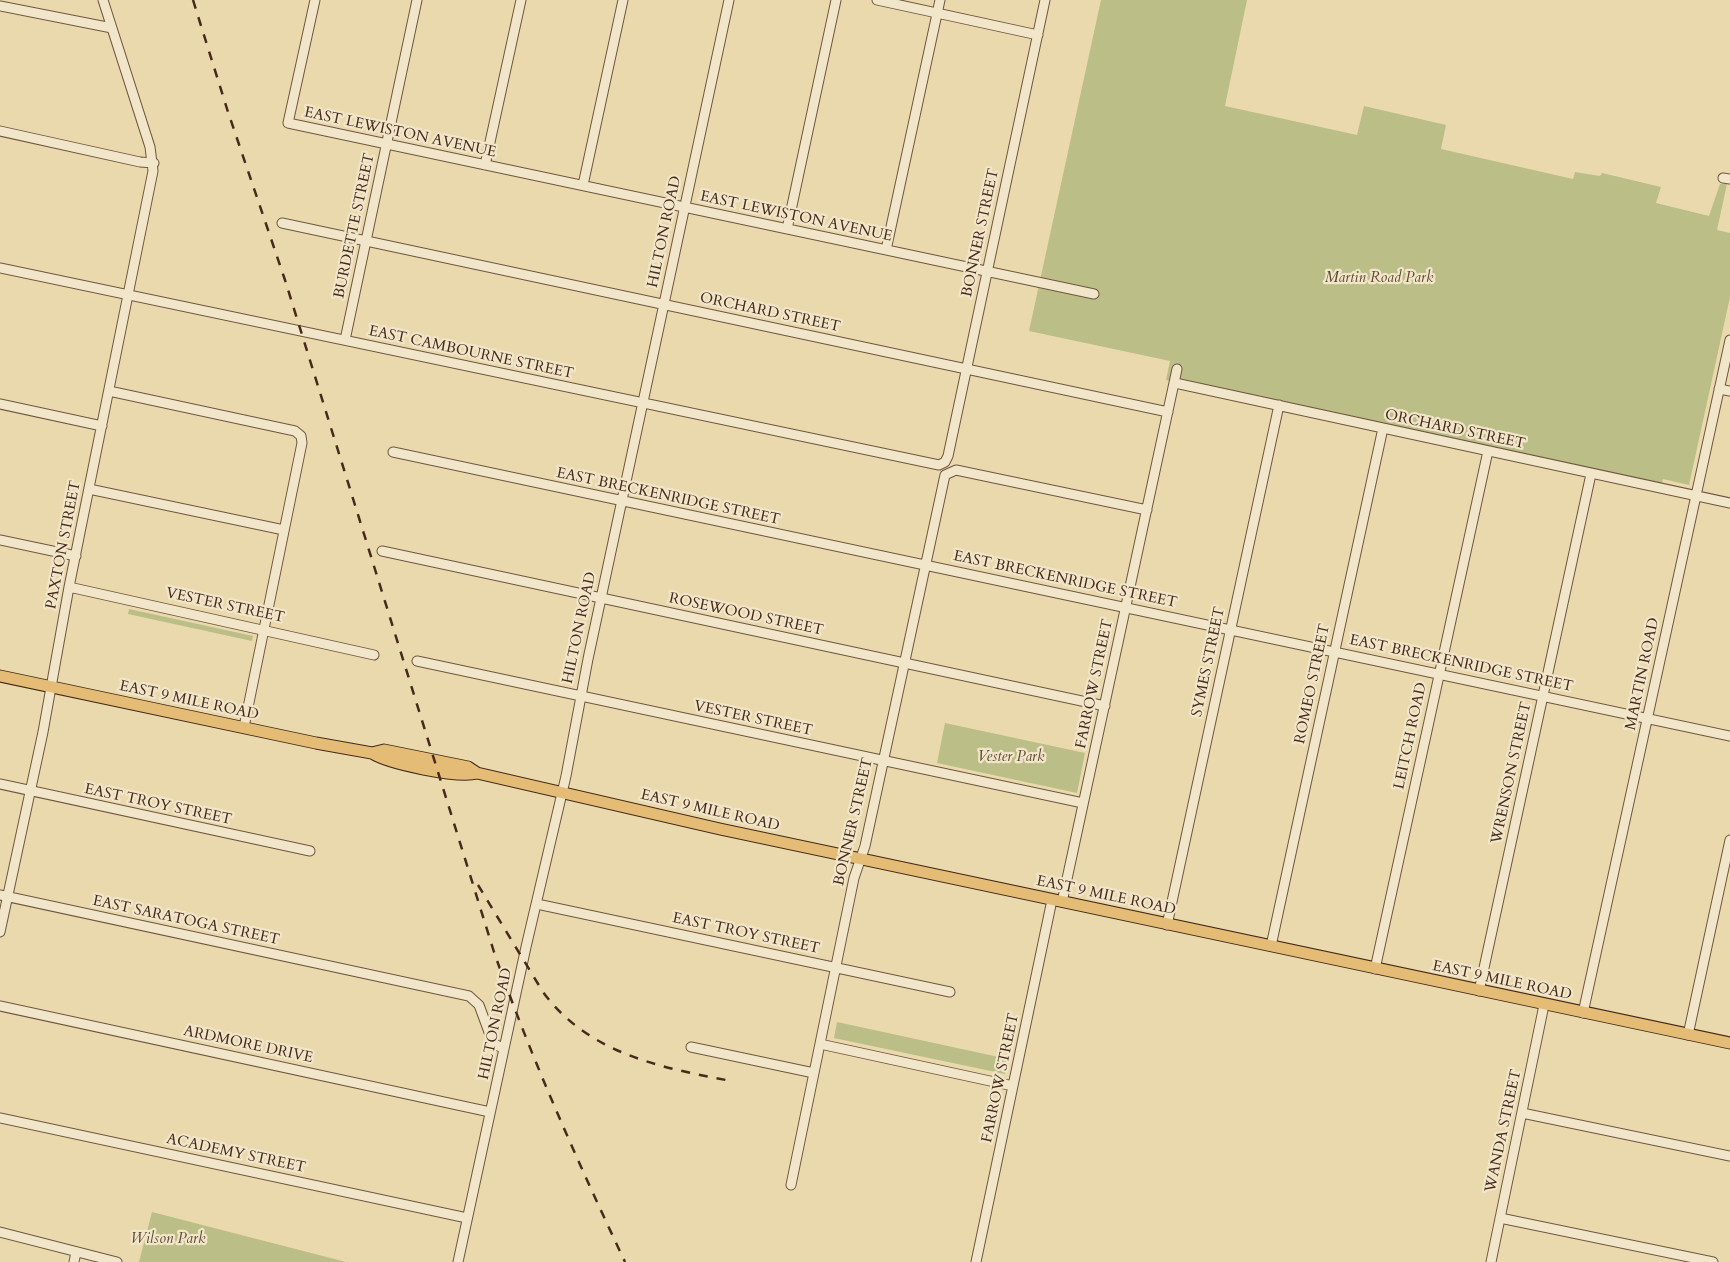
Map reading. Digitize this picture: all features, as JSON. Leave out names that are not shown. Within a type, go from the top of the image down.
[{"type":"main road","name":"EAST 9 MILE ROAD","points":[[0,676],[316,743],[372,752],[384,750],[468,767],[477,773],[860,859],[1730,1044]]},
{"type":"street","points":[[0,131],[140,162],[154,162],[103,0]]},
{"type":"street","name":"EAST LEWISTON AVENUE","points":[[314,0],[288,123],[1094,294]]},
{"type":"street","name":"BURDETTE STREET","points":[[345,340],[417,0]]},
{"type":"street","points":[[485,165],[521,0]]},
{"type":"street","points":[[583,185],[623,0]]},
{"type":"street","name":"HILTON ROAD","points":[[458,1262],[504,1049],[563,793],[600,598],[729,0]]},
{"type":"street","points":[[787,229],[836,0]]},
{"type":"street","points":[[877,0],[1038,34]]},
{"type":"street","points":[[886,250],[940,0]]},
{"type":"street","name":"BONNER STREET","points":[[936,465],[942,464],[947,460],[1045,0]]},
{"type":"street","points":[[0,6],[103,28],[112,28]]},
{"type":"street","name":"PAXTON STREET","points":[[0,932],[4,896],[30,791],[154,162]]},
{"type":"street","name":"ORCHARD STREET","points":[[282,224],[1168,412]]},
{"type":"street","name":"EAST CAMBOURNE STREET","points":[[0,268],[936,465]]},
{"type":"street","name":"MARTIN ROAD","points":[[1583,1013],[1730,340]]},
{"type":"street","name":"FARROW STREET","points":[[976,1262],[1013,1086],[1105,706],[1178,370]]},
{"type":"street","name":"ORCHARD STREET","points":[[1175,383],[1730,503]]},
{"type":"street","points":[[1719,389],[1730,392]]},
{"type":"street","points":[[109,391],[295,432],[301,436],[302,443],[244,727]]},
{"type":"street","points":[[0,404],[102,426]]},
{"type":"street","name":"SYMES STREET","points":[[1167,924],[1279,405]]},
{"type":"street","name":"ROMEO STREET","points":[[1271,946],[1383,428]]},
{"type":"street","name":"LEITCH ROAD","points":[[1375,969],[1488,451]]},
{"type":"street","name":"EAST BRECKENRIDGE STREET","points":[[393,452],[1730,736]]},
{"type":"street","name":"BONNER STREET","points":[[790,1185],[836,967],[945,475],[952,470],[1147,510]]},
{"type":"street","name":"WRENSON STREET","points":[[1479,991],[1591,474]]},
{"type":"street","points":[[89,489],[284,530]]},
{"type":"street","points":[[0,540],[76,556]]},
{"type":"street","name":"ROSEWOOD STREET","points":[[382,552],[1105,706]]},
{"type":"street","name":"VESTER STREET","points":[[69,587],[374,655]]},
{"type":"street","name":"VESTER STREET","points":[[417,661],[1083,803]]},
{"type":"street","name":"EAST TROY STREET","points":[[0,784],[310,852]]},
{"type":"street","points":[[1688,1035],[1730,840]]},
{"type":"street","name":"EAST SARATOGA STREET","points":[[4,896],[473,998],[479,1005],[492,1043],[504,1049]]},
{"type":"street","name":"EAST TROY STREET","points":[[537,904],[950,992]]},
{"type":"street","name":"WANDA STREET","points":[[1491,1262],[1544,1005]]},
{"type":"street","name":"ARDMORE DRIVE","points":[[0,1006],[490,1112]]},
{"type":"street","points":[[820,1044],[1013,1086]]},
{"type":"street","points":[[691,1046],[814,1073]]},
{"type":"street","points":[[1522,1113],[1730,1156]]},
{"type":"street","name":"ACADEMY STREET","points":[[0,1118],[467,1218]]},
{"type":"street","points":[[1500,1218],[1713,1262]]},
{"type":"street","points":[[0,1232],[116,1262]]},
{"type":"street","points":[[74,1262],[76,1252]]},
{"type":"green space","name":"Martin Road Park","points":[[1101,0],[1247,0],[1225,106],[1357,135],[1364,106],[1446,125],[1441,149],[1573,179],[1575,172],[1600,176],[1602,173],[1661,187],[1656,203],[1709,216],[1720,184],[1727,184],[1717,230],[1730,233],[1730,297],[1689,485],[1663,479],[1661,488],[1166,380],[1170,361],[1029,331]]},
{"type":"green space","points":[[129,609],[253,636],[252,641],[128,614]]},
{"type":"green space","name":"Vester Park","points":[[945,723],[1085,753],[1077,793],[937,763]]},
{"type":"green space","points":[[837,1022],[1008,1059],[1005,1074],[834,1038]]},
{"type":"green space","name":"Wilson Park","points":[[152,1212],[346,1262],[139,1262]]},
{"type":"railway","points":[[193,0],[228,112],[285,280],[494,952],[523,1031],[555,1108],[625,1262]]},
{"type":"railway","points":[[478,885],[543,992],[580,1029],[602,1043],[625,1054],[674,1069],[726,1080]]}]
